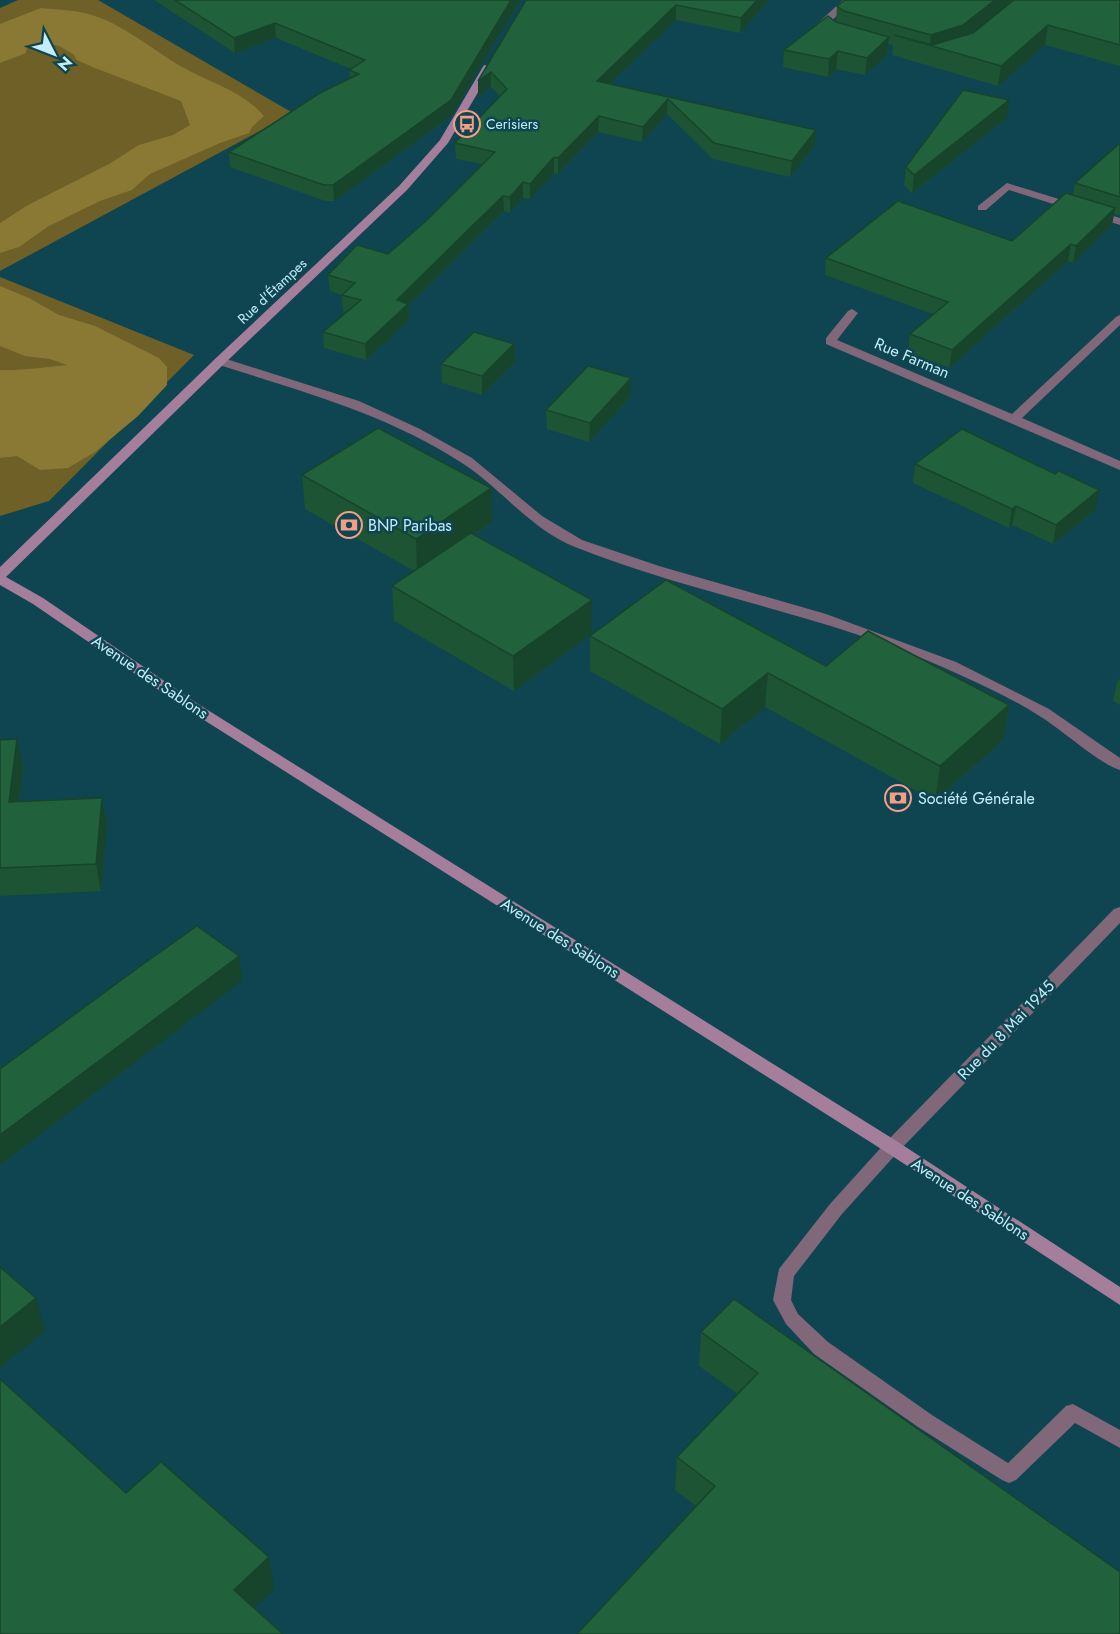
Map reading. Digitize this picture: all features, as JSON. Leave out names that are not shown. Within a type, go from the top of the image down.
[{"type":"street","points":[[838,35],[823,24],[849,0]]},
{"type":"street","name":"Rue d'Étampes","points":[[0,577],[220,361],[403,188],[444,141],[492,60]]},
{"type":"street","points":[[982,208],[1008,186],[1120,222]]},
{"type":"street","name":"Rue Farman","points":[[852,313],[830,342],[1120,466]]},
{"type":"street","points":[[1014,419],[1120,319]]},
{"type":"street","points":[[220,361],[355,404],[416,432],[468,461],[537,519],[578,543],[654,569],[821,617],[951,666],[1044,712],[1120,765]]},
{"type":"street","name":"Avenue des Sablons","points":[[0,577],[190,705],[892,1147],[1120,1297]]},
{"type":"street","name":"Rue du 8 Mai 1945","points":[[1120,914],[892,1147],[836,1209],[785,1274],[782,1300],[792,1319],[821,1348],[924,1421],[1009,1474],[1073,1412],[1120,1440]]},
{"type":"shaded area","points":[[18,0],[98,0],[293,113],[0,271],[0,8]]},
{"type":"shaded area","points":[[41,8],[82,12],[107,21],[186,69],[238,95],[264,116],[249,133],[220,143],[150,174],[132,190],[100,201],[49,226],[19,247],[0,253],[0,223],[28,205],[109,164],[139,145],[173,135],[190,125],[181,101],[77,60],[73,54],[59,46],[44,43],[27,47],[26,53],[0,63],[0,24]]},
{"type":"shaded area","points":[[0,277],[194,355],[49,501],[0,516]]},
{"type":"shaded area","points":[[0,286],[29,298],[59,315],[95,326],[159,358],[167,367],[167,385],[138,416],[95,452],[68,468],[40,470],[17,456],[0,458],[0,370],[67,365],[50,359],[25,356],[0,346]]},
{"type":"building","points":[[175,0],[511,0],[451,100],[333,185],[324,185],[229,152],[320,93],[359,74],[349,70],[365,60],[275,23],[234,38]]},
{"type":"building","points":[[526,0],[757,0],[741,18],[676,5],[597,81],[816,130],[792,161],[714,143],[668,99],[643,127],[599,116],[558,158],[554,157],[530,184],[523,182],[510,197],[503,196],[474,224],[397,300],[408,304],[365,344],[323,332],[361,300],[342,295],[355,283],[328,275],[357,245],[388,254],[426,221],[495,152],[455,143],[507,89],[491,72],[478,81]]},
{"type":"building","points":[[845,0],[995,0],[963,25],[931,35],[844,11],[837,6]]},
{"type":"building","points":[[1014,0],[1120,0],[1120,45],[1048,25],[1001,66],[894,35],[932,45],[973,33]]},
{"type":"building","points":[[828,16],[836,22],[889,37],[867,58],[838,51],[829,59],[784,50]]},
{"type":"building","points":[[963,90],[1009,100],[914,175],[906,167]]},
{"type":"building","points":[[1120,143],[1120,197],[1075,183]]},
{"type":"building","points":[[1066,193],[1115,208],[1076,246],[1071,244],[952,350],[910,334],[948,302],[826,258],[898,201],[1012,241]]},
{"type":"building","points":[[474,332],[514,344],[482,376],[441,364]]},
{"type":"building","points":[[588,366],[631,378],[590,423],[546,410]]},
{"type":"building","points":[[378,428],[491,488],[416,539],[302,475]]},
{"type":"building","points":[[962,429],[1055,474],[1059,471],[1099,490],[1056,525],[1016,506],[1012,509],[915,464]]},
{"type":"building","points":[[471,533],[592,600],[513,656],[392,586]]},
{"type":"building","points":[[666,580],[826,666],[868,631],[1009,705],[940,766],[768,673],[722,709],[590,636]]},
{"type":"building","points":[[17,739],[9,802],[102,798],[96,864],[0,868],[0,740]]},
{"type":"building","points":[[197,926],[239,956],[0,1135],[0,1069]]},
{"type":"building","points":[[0,1267],[36,1298],[0,1327]]},
{"type":"building","points":[[734,1299],[1120,1572],[1120,1634],[577,1634],[715,1486],[677,1457],[758,1373],[701,1332]]},
{"type":"building","points":[[0,1379],[126,1493],[161,1462],[269,1557],[234,1590],[283,1634],[0,1634]]},
{"type":"place","name":"Cerisiers","points":[[467,124]]},
{"type":"place","name":"BNP Paribas","points":[[349,525]]},
{"type":"place","name":"Société Générale","points":[[898,798]]}]
